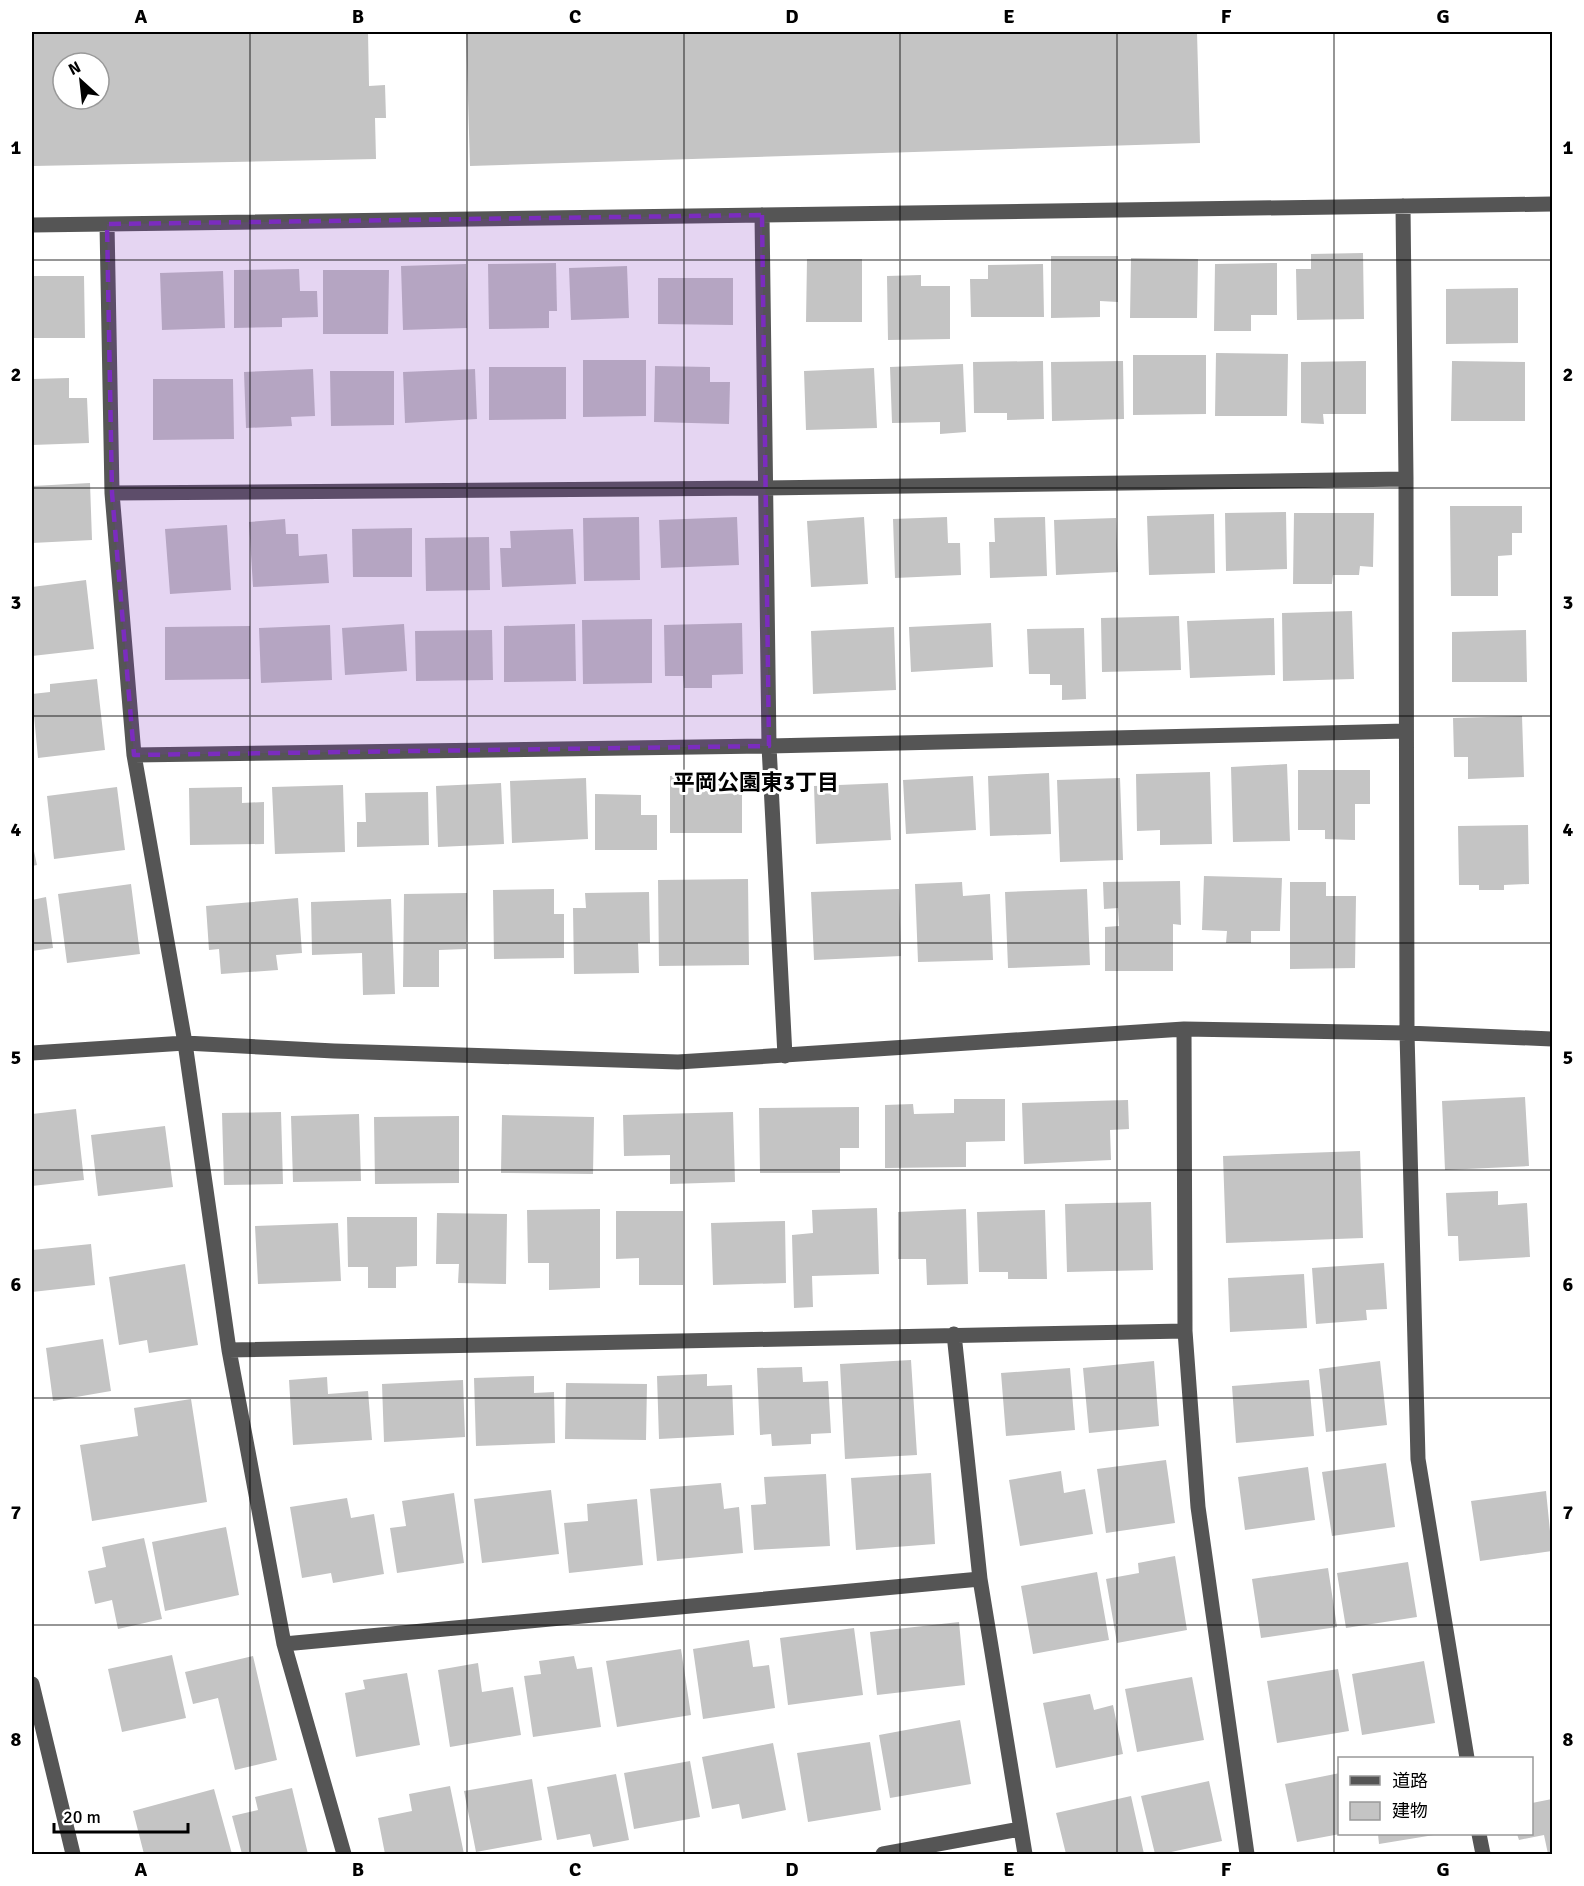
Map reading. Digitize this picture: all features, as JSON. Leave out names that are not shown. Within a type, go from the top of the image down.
[{"type":"street","points":[[32,225],[1552,204]]},
{"type":"street","points":[[1403,206],[1407,1033],[1418,1459],[1467,1757]]},
{"type":"street","points":[[762,215],[769,746],[785,1056]]},
{"type":"street","points":[[107,224],[112,493],[134,755],[185,1043],[229,1350],[284,1644],[345,1854]]},
{"type":"street","points":[[112,493],[764,488],[1406,479]]},
{"type":"street","points":[[134,755],[769,746],[1406,731]]},
{"type":"street","points":[[1184,1029],[1185,1331],[1198,1507],[1247,1854]]},
{"type":"street","points":[[32,1053],[185,1043],[334,1052],[678,1062],[1184,1029],[1407,1033],[1552,1039]]},
{"type":"street","points":[[229,1350],[1185,1331]]},
{"type":"street","points":[[954,1334],[980,1579],[1025,1854]]},
{"type":"street","points":[[284,1644],[980,1579]]},
{"type":"street","points":[[32,1684],[74,1854]]},
{"type":"street","points":[[883,1854],[1020,1829]]},
{"type":"street","points":[[1479,1835],[1483,1854]]},
{"type":"highlighted area","points":[[762,215],[769,746],[134,755],[112,493],[107,224]]},
{"type":"building","points":[[32,32],[368,32],[369,86],[385,85],[386,118],[375,118],[376,159],[33,166]]},
{"type":"building","points":[[466,32],[1197,32],[1200,143],[470,166]]},
{"type":"building","points":[[1363,253],[1364,319],[1297,320],[1296,269],[1311,269],[1311,254]]},
{"type":"building","points":[[1051,256],[1118,256],[1118,302],[1100,301],[1100,317],[1051,318]]},
{"type":"building","points":[[1131,258],[1198,259],[1197,318],[1130,318]]},
{"type":"building","points":[[807,259],[862,259],[862,322],[806,322]]},
{"type":"building","points":[[556,263],[557,311],[549,311],[549,328],[489,329],[488,264]]},
{"type":"building","points":[[1277,263],[1277,315],[1251,315],[1251,331],[1214,331],[1215,264]]},
{"type":"building","points":[[466,264],[467,328],[403,330],[401,266]]},
{"type":"building","points":[[1043,264],[1044,317],[971,317],[970,279],[988,279],[988,265]]},
{"type":"building","points":[[627,266],[629,318],[571,320],[569,268]]},
{"type":"building","points":[[299,269],[300,291],[317,291],[318,317],[282,318],[282,327],[234,328],[234,270]]},
{"type":"building","points":[[323,270],[389,270],[388,334],[323,334]]},
{"type":"building","points":[[223,271],[225,328],[162,330],[160,273]]},
{"type":"building","points":[[921,275],[921,286],[950,286],[950,339],[888,340],[887,276]]},
{"type":"building","points":[[32,276],[84,276],[85,338],[32,338]]},
{"type":"building","points":[[658,278],[733,278],[733,325],[658,324]]},
{"type":"building","points":[[1518,288],[1518,343],[1446,344],[1446,289]]},
{"type":"building","points":[[1216,353],[1288,354],[1287,416],[1215,416]]},
{"type":"building","points":[[1133,355],[1206,355],[1206,414],[1133,415]]},
{"type":"building","points":[[583,360],[646,360],[646,416],[583,417]]},
{"type":"building","points":[[1043,361],[1044,419],[1007,420],[1007,413],[974,413],[973,362]]},
{"type":"building","points":[[1123,361],[1124,419],[1052,421],[1051,362]]},
{"type":"building","points":[[1366,361],[1366,414],[1323,414],[1324,424],[1301,423],[1301,362]]},
{"type":"building","points":[[1452,361],[1525,362],[1525,421],[1451,421]]},
{"type":"building","points":[[963,364],[966,432],[940,434],[940,422],[892,423],[890,367]]},
{"type":"building","points":[[655,366],[710,367],[710,382],[730,382],[729,424],[654,422]]},
{"type":"building","points":[[489,367],[566,367],[566,419],[489,420]]},
{"type":"building","points":[[874,368],[877,428],[806,430],[804,371]]},
{"type":"building","points":[[313,369],[315,416],[291,417],[292,426],[246,428],[244,372]]},
{"type":"building","points":[[475,369],[477,419],[405,423],[403,372]]},
{"type":"building","points":[[330,371],[394,371],[394,425],[331,426]]},
{"type":"building","points":[[69,378],[69,398],[87,398],[89,443],[32,445],[32,379]]},
{"type":"building","points":[[153,379],[233,379],[234,439],[153,440]]},
{"type":"building","points":[[90,483],[92,540],[32,543],[32,486]]},
{"type":"building","points":[[1450,506],[1522,506],[1522,533],[1512,533],[1512,555],[1498,556],[1498,596],[1451,596]]},
{"type":"building","points":[[1286,512],[1287,569],[1226,571],[1225,513]]},
{"type":"building","points":[[1294,513],[1374,513],[1373,567],[1360,566],[1359,575],[1333,575],[1332,584],[1293,584]]},
{"type":"building","points":[[1214,514],[1215,573],[1149,575],[1147,516]]},
{"type":"building","points":[[639,517],[640,580],[584,581],[583,518]]},
{"type":"building","points":[[737,517],[739,565],[661,568],[659,520]]},
{"type":"building","points":[[864,517],[868,584],[811,587],[807,521]]},
{"type":"building","points":[[947,517],[948,543],[960,543],[961,575],[895,578],[893,519]]},
{"type":"building","points":[[1045,517],[1047,576],[990,578],[989,542],[995,542],[994,518]]},
{"type":"building","points":[[1116,518],[1118,572],[1056,575],[1054,520]]},
{"type":"building","points":[[285,519],[286,534],[298,534],[299,556],[327,554],[329,583],[253,587],[249,522]]},
{"type":"building","points":[[227,525],[231,590],[170,594],[165,529]]},
{"type":"building","points":[[412,528],[412,577],[353,577],[352,529]]},
{"type":"building","points":[[573,529],[576,584],[502,587],[500,548],[511,548],[510,531]]},
{"type":"building","points":[[489,537],[490,590],[426,591],[425,538]]},
{"type":"building","points":[[86,580],[94,649],[32,656],[32,587]]},
{"type":"building","points":[[1352,611],[1354,679],[1283,681],[1282,613]]},
{"type":"building","points":[[1179,616],[1181,670],[1102,672],[1101,618]]},
{"type":"building","points":[[1274,618],[1275,675],[1190,678],[1187,621]]},
{"type":"building","points":[[652,619],[652,683],[583,684],[582,620]]},
{"type":"building","points":[[742,623],[743,674],[712,675],[712,688],[684,688],[683,676],[665,676],[664,625]]},
{"type":"building","points":[[991,623],[993,667],[911,672],[909,627]]},
{"type":"building","points":[[404,624],[407,671],[345,675],[342,628]]},
{"type":"building","points":[[575,624],[576,681],[504,682],[504,626]]},
{"type":"building","points":[[330,625],[332,680],[261,683],[259,628]]},
{"type":"building","points":[[250,626],[250,679],[165,680],[165,627]]},
{"type":"building","points":[[894,627],[896,690],[813,694],[811,631]]},
{"type":"building","points":[[1084,628],[1086,699],[1062,700],[1062,685],[1050,685],[1050,674],[1029,674],[1027,629]]},
{"type":"building","points":[[492,630],[493,680],[416,681],[415,631]]},
{"type":"building","points":[[1526,630],[1527,682],[1452,682],[1452,632]]},
{"type":"building","points":[[97,679],[105,750],[38,758],[32,694],[50,692],[50,684]]},
{"type":"building","points":[[1522,716],[1524,777],[1468,779],[1468,757],[1454,757],[1453,718]]},
{"type":"building","points":[[1287,764],[1290,841],[1233,842],[1231,767]]},
{"type":"building","points":[[1298,770],[1370,770],[1370,804],[1355,804],[1355,840],[1325,839],[1325,830],[1298,830]]},
{"type":"building","points":[[1210,772],[1212,844],[1160,845],[1160,830],[1137,831],[1136,774]]},
{"type":"building","points":[[1049,773],[1051,834],[990,836],[988,776]]},
{"type":"building","points":[[670,776],[742,776],[742,833],[670,833]]},
{"type":"building","points":[[973,776],[976,830],[906,834],[903,780]]},
{"type":"building","points":[[586,778],[588,839],[512,843],[510,781]]},
{"type":"building","points":[[1120,778],[1123,860],[1060,862],[1057,780]]},
{"type":"building","points":[[501,783],[504,844],[438,847],[436,786]]},
{"type":"building","points":[[888,783],[891,840],[816,844],[814,786]]},
{"type":"building","points":[[343,785],[345,852],[275,854],[272,787]]},
{"type":"building","points":[[117,787],[125,850],[54,859],[47,796]]},
{"type":"building","points":[[242,787],[242,803],[264,802],[264,844],[190,845],[189,788]]},
{"type":"building","points":[[428,792],[429,845],[357,847],[357,822],[366,822],[365,793]]},
{"type":"building","points":[[595,794],[641,795],[641,815],[657,815],[657,850],[595,850]]},
{"type":"building","points":[[1528,825],[1529,884],[1504,885],[1504,890],[1479,890],[1479,885],[1459,885],[1458,826]]},
{"type":"building","points":[[32,842],[37,865],[32,866]]},
{"type":"building","points":[[1204,876],[1282,878],[1280,931],[1251,931],[1251,943],[1226,943],[1227,931],[1202,930]]},
{"type":"building","points":[[748,879],[749,965],[659,966],[658,880]]},
{"type":"building","points":[[1180,881],[1181,925],[1173,924],[1173,971],[1105,971],[1105,927],[1119,926],[1118,908],[1104,909],[1103,882]]},
{"type":"building","points":[[962,882],[963,896],[990,894],[993,960],[918,962],[915,884]]},
{"type":"building","points":[[1290,882],[1326,882],[1326,896],[1356,896],[1355,968],[1290,969]]},
{"type":"building","points":[[131,884],[140,954],[67,963],[58,894]]},
{"type":"building","points":[[554,889],[554,914],[564,914],[564,958],[494,959],[493,890]]},
{"type":"building","points":[[899,889],[901,956],[814,960],[811,892]]},
{"type":"building","points":[[1087,889],[1090,965],[1008,968],[1005,892]]},
{"type":"building","points":[[649,892],[650,943],[638,943],[639,973],[574,974],[573,908],[586,908],[585,893]]},
{"type":"building","points":[[467,893],[466,949],[439,950],[439,987],[403,987],[404,894]]},
{"type":"building","points":[[46,897],[53,948],[32,951],[32,900]]},
{"type":"building","points":[[298,898],[302,953],[276,955],[278,970],[221,974],[219,949],[209,950],[206,906]]},
{"type":"building","points":[[391,899],[395,994],[363,995],[362,953],[312,955],[311,902]]},
{"type":"building","points":[[1525,1097],[1529,1166],[1445,1170],[1442,1101]]},
{"type":"building","points":[[954,1099],[1005,1099],[1005,1141],[966,1142],[966,1167],[885,1168],[885,1105],[913,1104],[914,1114],[954,1113]]},
{"type":"building","points":[[1128,1100],[1129,1129],[1110,1130],[1111,1160],[1024,1164],[1022,1103]]},
{"type":"building","points":[[859,1107],[859,1148],[840,1148],[840,1173],[760,1173],[759,1108]]},
{"type":"building","points":[[76,1109],[84,1180],[32,1186],[32,1114]]},
{"type":"building","points":[[281,1112],[283,1184],[224,1185],[222,1113]]},
{"type":"building","points":[[733,1112],[735,1182],[670,1184],[670,1155],[624,1156],[623,1115]]},
{"type":"building","points":[[359,1114],[361,1181],[293,1182],[291,1116]]},
{"type":"building","points":[[502,1115],[594,1117],[593,1174],[501,1173]]},
{"type":"building","points":[[459,1116],[459,1183],[375,1184],[374,1117]]},
{"type":"building","points":[[165,1126],[173,1187],[98,1196],[91,1135]]},
{"type":"building","points":[[1360,1151],[1363,1238],[1226,1243],[1223,1156]]},
{"type":"building","points":[[1498,1191],[1498,1205],[1527,1203],[1530,1257],[1459,1261],[1458,1236],[1448,1236],[1446,1193]]},
{"type":"building","points":[[1151,1202],[1153,1270],[1067,1272],[1065,1204]]},
{"type":"building","points":[[877,1208],[879,1274],[812,1276],[813,1307],[794,1308],[792,1235],[813,1233],[812,1210]]},
{"type":"building","points":[[600,1209],[600,1288],[549,1290],[549,1263],[528,1263],[527,1210]]},
{"type":"building","points":[[966,1209],[968,1284],[927,1285],[926,1259],[898,1259],[898,1212]]},
{"type":"building","points":[[1045,1210],[1047,1279],[1008,1279],[1008,1272],[979,1272],[977,1212]]},
{"type":"building","points":[[616,1211],[683,1211],[683,1285],[639,1285],[639,1258],[616,1259]]},
{"type":"building","points":[[437,1213],[507,1214],[506,1284],[458,1283],[459,1264],[436,1264]]},
{"type":"building","points":[[347,1217],[417,1217],[417,1266],[396,1267],[396,1288],[368,1288],[368,1267],[348,1267]]},
{"type":"building","points":[[785,1221],[786,1283],[713,1285],[711,1223]]},
{"type":"building","points":[[338,1223],[341,1281],[258,1284],[255,1226]]},
{"type":"building","points":[[91,1244],[95,1285],[32,1292],[32,1250]]},
{"type":"building","points":[[1384,1263],[1387,1309],[1366,1310],[1367,1320],[1316,1324],[1312,1268]]},
{"type":"building","points":[[185,1264],[198,1345],[149,1353],[147,1340],[119,1345],[109,1277]]},
{"type":"building","points":[[1304,1274],[1307,1328],[1230,1332],[1228,1278]]},
{"type":"building","points":[[103,1339],[111,1391],[53,1401],[46,1348]]},
{"type":"building","points":[[911,1360],[917,1455],[845,1459],[840,1364]]},
{"type":"building","points":[[1154,1361],[1159,1426],[1089,1433],[1083,1368]]},
{"type":"building","points":[[1380,1361],[1387,1425],[1326,1432],[1319,1369]]},
{"type":"building","points":[[802,1367],[803,1382],[828,1381],[831,1433],[811,1434],[811,1444],[772,1446],[771,1434],[760,1435],[757,1368]]},
{"type":"building","points":[[1070,1368],[1075,1430],[1006,1436],[1001,1373]]},
{"type":"building","points":[[707,1374],[707,1386],[732,1385],[734,1435],[659,1439],[657,1376]]},
{"type":"building","points":[[534,1376],[534,1393],[554,1392],[555,1443],[476,1446],[474,1378]]},
{"type":"building","points":[[327,1377],[328,1394],[368,1391],[372,1440],[293,1445],[289,1380]]},
{"type":"building","points":[[463,1380],[465,1437],[384,1442],[382,1384]]},
{"type":"building","points":[[1309,1380],[1314,1436],[1236,1443],[1232,1386]]},
{"type":"building","points":[[566,1383],[647,1384],[646,1440],[565,1439]]},
{"type":"building","points":[[191,1399],[207,1502],[92,1521],[80,1445],[138,1436],[134,1408]]},
{"type":"building","points":[[1166,1460],[1175,1523],[1106,1533],[1097,1469]]},
{"type":"building","points":[[1386,1463],[1395,1527],[1332,1536],[1322,1472]]},
{"type":"building","points":[[1308,1467],[1315,1520],[1245,1530],[1238,1477]]},
{"type":"building","points":[[1061,1471],[1064,1493],[1085,1489],[1093,1534],[1020,1546],[1009,1480]]},
{"type":"building","points":[[931,1473],[935,1544],[856,1550],[851,1478]]},
{"type":"building","points":[[826,1474],[830,1546],[754,1550],[751,1505],[766,1504],[764,1477]]},
{"type":"building","points":[[721,1483],[724,1509],[739,1507],[743,1553],[657,1561],[650,1489]]},
{"type":"building","points":[[551,1490],[559,1554],[482,1563],[474,1499]]},
{"type":"building","points":[[1546,1491],[1552,1551],[1480,1561],[1471,1501]]},
{"type":"building","points":[[454,1493],[464,1563],[397,1573],[390,1528],[406,1526],[402,1501]]},
{"type":"building","points":[[347,1498],[351,1518],[374,1514],[384,1574],[333,1583],[331,1573],[302,1578],[290,1507]]},
{"type":"building","points":[[637,1499],[643,1565],[569,1573],[564,1523],[588,1521],[587,1504]]},
{"type":"building","points":[[226,1527],[239,1595],[165,1611],[152,1542]]},
{"type":"building","points":[[144,1538],[162,1619],[118,1629],[112,1600],[95,1604],[88,1571],[106,1567],[102,1547]]},
{"type":"building","points":[[1175,1556],[1187,1630],[1117,1643],[1106,1579],[1139,1573],[1138,1563]]},
{"type":"building","points":[[1408,1562],[1417,1617],[1346,1628],[1337,1573]]},
{"type":"building","points":[[1328,1568],[1337,1627],[1261,1638],[1252,1579]]},
{"type":"building","points":[[1097,1572],[1109,1640],[1033,1654],[1021,1586]]},
{"type":"building","points":[[959,1622],[965,1685],[877,1695],[870,1632]]},
{"type":"building","points":[[854,1628],[863,1695],[788,1705],[780,1638]]},
{"type":"building","points":[[749,1640],[753,1667],[769,1665],[775,1708],[703,1719],[693,1649]]},
{"type":"building","points":[[681,1649],[691,1715],[617,1727],[606,1661]]},
{"type":"building","points":[[172,1655],[186,1718],[122,1732],[108,1669]]},
{"type":"building","points":[[253,1656],[277,1760],[235,1770],[218,1698],[193,1704],[185,1672]]},
{"type":"building","points":[[574,1656],[577,1669],[592,1667],[601,1727],[533,1737],[524,1676],[541,1674],[539,1661]]},
{"type":"building","points":[[1424,1661],[1435,1723],[1362,1735],[1352,1674]]},
{"type":"building","points":[[478,1663],[482,1692],[513,1687],[521,1735],[450,1747],[438,1670]]},
{"type":"building","points":[[1338,1669],[1349,1731],[1277,1743],[1267,1681]]},
{"type":"building","points":[[407,1673],[420,1745],[356,1757],[345,1693],[365,1689],[363,1680]]},
{"type":"building","points":[[1192,1677],[1204,1740],[1137,1752],[1125,1689]]},
{"type":"building","points":[[1090,1694],[1094,1710],[1113,1705],[1123,1754],[1056,1768],[1043,1703]]},
{"type":"building","points":[[960,1720],[971,1784],[890,1798],[879,1735]]},
{"type":"building","points":[[870,1742],[881,1810],[808,1822],[797,1753]]},
{"type":"building","points":[[773,1743],[786,1810],[742,1819],[739,1804],[712,1809],[702,1757]]},
{"type":"building","points":[[690,1761],[700,1817],[634,1829],[624,1773]]},
{"type":"building","points":[[1338,1773],[1338,1834],[1297,1842],[1285,1784]]},
{"type":"building","points":[[616,1774],[629,1840],[593,1847],[590,1834],[557,1840],[547,1787]]},
{"type":"building","points":[[532,1779],[542,1840],[476,1852],[464,1791]]},
{"type":"building","points":[[1209,1781],[1222,1841],[1155,1854],[1141,1796]]},
{"type":"building","points":[[450,1786],[464,1854],[385,1854],[378,1818],[412,1811],[409,1794]]},
{"type":"building","points":[[292,1788],[308,1854],[242,1854],[232,1816],[258,1810],[255,1797]]},
{"type":"building","points":[[214,1789],[232,1854],[144,1854],[133,1811]]},
{"type":"building","points":[[1131,1796],[1144,1854],[1066,1854],[1056,1813]]},
{"type":"building","points":[[1552,1799],[1552,1854],[1548,1854],[1544,1835],[1519,1840],[1517,1835],[1533,1835],[1533,1803]]},
{"type":"building","points":[[1378,1835],[1434,1835],[1379,1844]]},
{"type":"district","name":"平岡公園東3丁目","points":[[756,782]]}]
